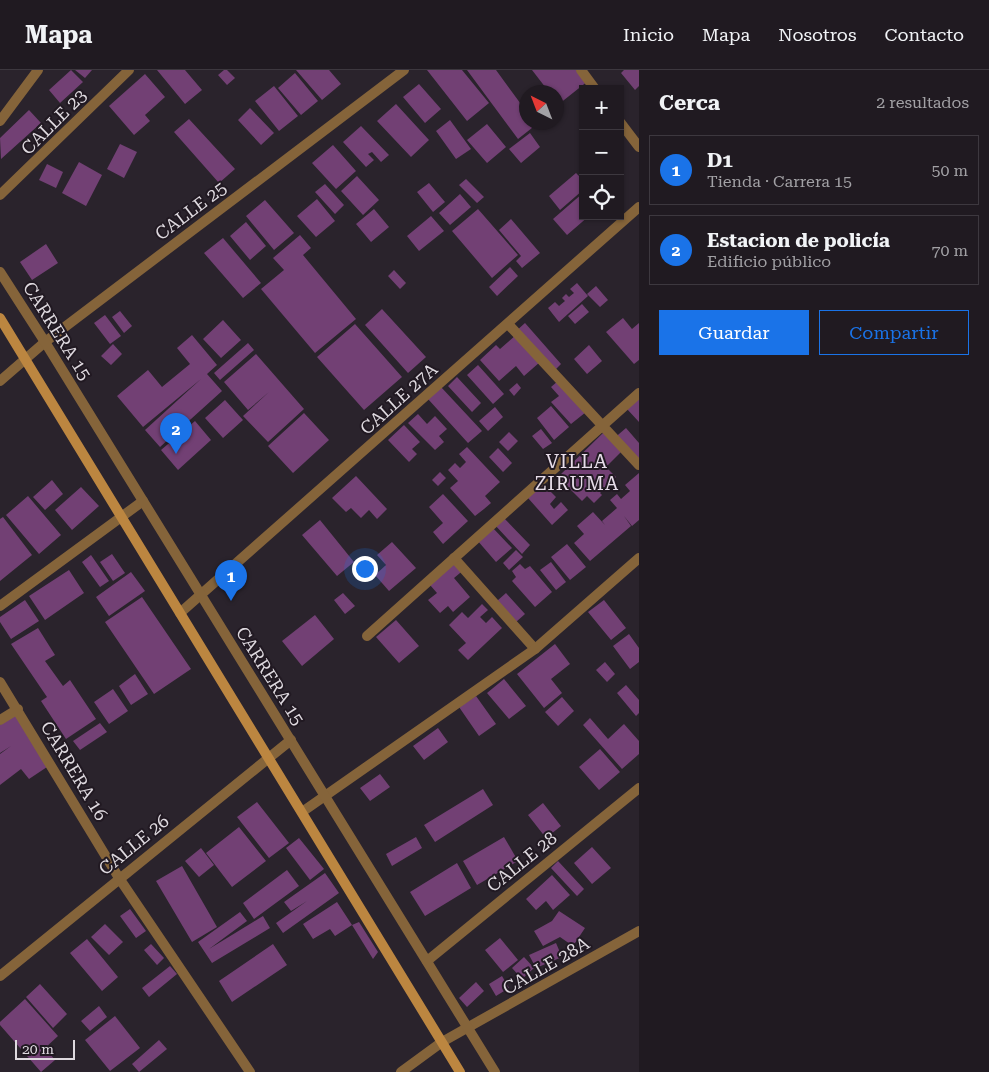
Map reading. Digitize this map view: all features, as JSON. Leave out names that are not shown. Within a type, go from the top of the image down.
[{"type":"main road","points":[[0,318],[460,1072]]},
{"type":"street","points":[[0,120],[38,70]]},
{"type":"street","name":"CALLE 23","points":[[0,195],[129,70]]},
{"type":"street","name":"CALLE 25","points":[[0,381],[24,358],[404,70]]},
{"type":"street","points":[[581,70],[592,85]]},
{"type":"street","points":[[624,127],[639,147]]},
{"type":"street","name":"CALLE 27A","points":[[180,613],[639,207]]},
{"type":"street","name":"CARRERA 15","points":[[0,272],[495,1072]]},
{"type":"street","points":[[508,324],[639,465]]},
{"type":"street","points":[[367,636],[639,393]]},
{"type":"street","points":[[0,606],[143,501]]},
{"type":"street","points":[[454,558],[535,649]]},
{"type":"street","points":[[302,812],[535,649],[639,558]]},
{"type":"street","name":"CARRERA 16","points":[[0,682],[120,878],[250,1072]]},
{"type":"street","points":[[0,720],[18,709]]},
{"type":"street","name":"CALLE 26","points":[[0,976],[291,740]]},
{"type":"street","name":"CALLE 28","points":[[426,961],[639,788]]},
{"type":"street","name":"CALLE 28A","points":[[401,1072],[442,1042],[639,931]]},
{"type":"building","points":[[71,70],[83,82],[60,103],[49,90]]},
{"type":"building","points":[[75,70],[92,70],[85,78]]},
{"type":"building","points":[[157,70],[185,70],[202,90],[185,104]]},
{"type":"building","points":[[227,70],[235,78],[227,85],[218,75]]},
{"type":"building","points":[[296,70],[329,70],[341,84],[322,100]]},
{"type":"building","points":[[427,70],[462,70],[489,103],[467,121]]},
{"type":"building","points":[[467,70],[496,70],[519,101],[519,130],[529,130],[518,139]]},
{"type":"building","points":[[532,70],[578,70],[588,81],[583,85],[579,85],[579,88],[564,100],[564,85],[544,85]]},
{"type":"building","points":[[624,70],[639,70],[639,86],[635,90],[621,73]]},
{"type":"building","points":[[295,73],[318,101],[301,115],[278,88]]},
{"type":"building","points":[[145,74],[165,97],[145,115],[150,121],[134,135],[109,106]]},
{"type":"building","points":[[419,84],[441,109],[425,123],[403,97]]},
{"type":"building","points":[[274,86],[298,116],[279,131],[255,101]]},
{"type":"building","points":[[396,104],[429,140],[411,157],[377,121]]},
{"type":"building","points":[[250,108],[274,133],[261,145],[238,120]]},
{"type":"building","points":[[29,110],[41,123],[1,159],[0,138]]},
{"type":"building","points":[[189,119],[235,169],[219,183],[174,132]]},
{"type":"building","points":[[450,120],[471,149],[456,159],[436,131]]},
{"type":"building","points":[[487,124],[506,147],[487,163],[467,140]]},
{"type":"building","points":[[361,126],[389,155],[381,162],[372,152],[368,154],[374,160],[366,167],[343,142]]},
{"type":"building","points":[[530,133],[540,147],[521,163],[509,149]]},
{"type":"building","points":[[120,144],[137,152],[124,178],[107,169]]},
{"type":"building","points":[[333,145],[356,171],[336,189],[312,163]]},
{"type":"building","points":[[79,162],[102,175],[86,206],[62,193]]},
{"type":"building","points":[[47,164],[63,172],[56,188],[39,180]]},
{"type":"building","points":[[576,173],[579,176],[579,193],[560,210],[549,196]]},
{"type":"building","points":[[357,176],[379,200],[363,215],[341,191]]},
{"type":"building","points":[[466,179],[484,197],[477,203],[459,185]]},
{"type":"building","points":[[429,183],[445,202],[433,212],[417,192]]},
{"type":"building","points":[[325,184],[344,205],[335,214],[315,192]]},
{"type":"building","points":[[460,194],[471,207],[450,225],[439,213]]},
{"type":"building","points":[[579,196],[579,220],[584,220],[567,235],[553,219]]},
{"type":"building","points":[[317,199],[335,221],[316,237],[297,216]]},
{"type":"building","points":[[265,200],[294,233],[274,250],[246,216]]},
{"type":"building","points":[[374,209],[389,227],[371,242],[356,224]]},
{"type":"building","points":[[478,209],[518,255],[492,278],[452,231]]},
{"type":"building","points":[[431,216],[444,231],[419,251],[407,236]]},
{"type":"building","points":[[511,219],[540,253],[522,268],[516,261],[521,256],[499,230]]},
{"type":"building","points":[[246,222],[266,246],[250,260],[230,236]]},
{"type":"building","points":[[300,235],[311,248],[303,255],[356,319],[315,353],[261,289],[284,270],[273,258]]},
{"type":"building","points":[[223,238],[261,283],[243,298],[204,253]]},
{"type":"building","points":[[46,244],[58,263],[32,280],[20,262]]},
{"type":"building","points":[[510,267],[518,276],[497,296],[489,287]]},
{"type":"building","points":[[394,270],[406,283],[400,289],[388,276]]},
{"type":"building","points":[[577,283],[588,296],[559,322],[548,308],[555,302],[559,306],[565,301],[562,298],[566,294],[569,297],[574,293],[570,289]]},
{"type":"building","points":[[596,286],[608,300],[600,307],[587,294]]},
{"type":"building","points":[[582,304],[589,312],[575,324],[568,316]]},
{"type":"building","points":[[382,309],[426,357],[408,373],[365,325]]},
{"type":"building","points":[[120,311],[132,326],[124,333],[112,317]]},
{"type":"building","points":[[105,315],[121,336],[110,344],[94,323]]},
{"type":"building","points":[[623,318],[632,329],[639,323],[639,360],[634,364],[606,332]]},
{"type":"building","points":[[223,320],[241,340],[221,358],[203,339]]},
{"type":"building","points":[[525,323],[561,364],[552,373],[515,332]]},
{"type":"building","points":[[355,324],[402,377],[364,410],[317,357]]},
{"type":"building","points":[[192,335],[217,365],[207,374],[222,391],[160,447],[145,430],[201,379],[143,427],[117,396],[148,370],[162,387],[190,364],[177,348]]},
{"type":"building","points":[[516,335],[540,362],[524,376],[516,366],[499,381],[480,360],[496,345],[500,349]]},
{"type":"building","points":[[248,343],[254,350],[220,380],[214,373]]},
{"type":"building","points":[[113,344],[122,354],[111,365],[101,356]]},
{"type":"building","points":[[589,345],[602,361],[587,374],[574,359]]},
{"type":"building","points":[[256,354],[304,409],[268,442],[243,416],[269,392],[248,410],[224,382]]},
{"type":"building","points":[[478,365],[504,394],[493,404],[467,375]]},
{"type":"building","points":[[457,377],[481,403],[472,412],[448,386]]},
{"type":"building","points":[[558,381],[586,412],[571,424],[551,402],[559,396],[551,387]]},
{"type":"building","points":[[517,383],[521,388],[514,396],[509,390]]},
{"type":"building","points":[[441,387],[482,431],[468,443],[428,399]]},
{"type":"building","points":[[639,398],[639,422],[627,409]]},
{"type":"building","points":[[225,400],[243,420],[223,438],[205,418]]},
{"type":"building","points":[[551,406],[569,427],[554,440],[537,418]]},
{"type":"building","points":[[495,407],[503,417],[488,431],[479,421]]},
{"type":"building","points":[[304,413],[329,440],[293,473],[268,446]]},
{"type":"building","points":[[418,414],[427,424],[435,416],[447,429],[439,436],[444,442],[435,450],[408,423]]},
{"type":"building","points":[[195,421],[211,440],[178,470],[161,450]]},
{"type":"building","points":[[404,425],[420,442],[412,449],[417,454],[409,462],[388,440]]},
{"type":"building","points":[[626,428],[639,443],[639,463],[622,451],[606,467],[616,477],[600,493],[602,495],[594,503],[587,496],[582,501],[558,477],[603,433],[612,440]]},
{"type":"building","points":[[541,429],[552,443],[543,449],[532,436]]},
{"type":"building","points":[[509,432],[518,441],[508,451],[499,442]]},
{"type":"building","points":[[467,447],[500,482],[485,496],[491,503],[475,516],[450,488],[458,481],[448,470],[455,463],[460,468],[466,462],[459,454]]},
{"type":"building","points":[[498,448],[512,463],[503,472],[489,457]]},
{"type":"building","points":[[440,472],[446,478],[438,486],[432,480]]},
{"type":"building","points":[[639,473],[639,520],[632,526],[624,516],[631,526],[590,561],[574,543],[584,534],[577,526],[593,512],[605,525],[602,521],[617,508],[610,500],[617,494],[621,499],[630,491],[625,485]]},
{"type":"building","points":[[356,476],[387,509],[377,519],[369,510],[361,518],[351,508],[346,512],[332,498]]},
{"type":"building","points":[[52,480],[63,494],[45,510],[33,497]]},
{"type":"building","points":[[543,484],[556,497],[550,504],[554,509],[561,502],[568,510],[552,525],[528,498]]},
{"type":"building","points":[[81,487],[99,506],[72,530],[55,510]]},
{"type":"building","points":[[443,494],[468,521],[443,544],[433,532],[443,523],[429,507]]},
{"type":"building","points":[[28,496],[61,535],[39,554],[6,515]]},
{"type":"building","points":[[3,517],[32,555],[0,581],[0,519]]},
{"type":"building","points":[[503,517],[530,545],[522,554],[494,524]]},
{"type":"building","points":[[320,520],[354,562],[337,576],[302,535]]},
{"type":"building","points":[[492,527],[512,548],[496,562],[477,540]]},
{"type":"building","points":[[392,542],[416,568],[389,591],[375,575],[386,565],[377,555]]},
{"type":"building","points":[[567,544],[586,567],[570,580],[551,557]]},
{"type":"building","points":[[516,550],[523,557],[509,570],[503,563]]},
{"type":"building","points":[[112,554],[125,573],[113,581],[100,562]]},
{"type":"building","points":[[91,555],[109,581],[100,587],[82,562]]},
{"type":"building","points":[[457,558],[466,568],[454,578],[470,597],[453,612],[448,606],[440,613],[428,600],[437,593],[430,585]]},
{"type":"building","points":[[551,562],[566,582],[556,590],[540,570]]},
{"type":"building","points":[[520,564],[525,569],[530,566],[552,592],[535,607],[512,581],[516,577],[512,571]]},
{"type":"building","points":[[69,570],[84,593],[45,620],[29,596]]},
{"type":"building","points":[[131,572],[145,591],[109,616],[96,597]]},
{"type":"building","points":[[343,593],[355,606],[345,614],[334,600]]},
{"type":"building","points":[[506,593],[525,614],[516,622],[497,601]]},
{"type":"building","points":[[142,597],[191,669],[154,694],[105,622]]},
{"type":"building","points":[[25,600],[39,621],[11,639],[0,622],[0,617]]},
{"type":"building","points":[[604,600],[626,628],[611,640],[588,612]]},
{"type":"building","points":[[482,604],[488,610],[480,617],[486,623],[492,617],[502,628],[468,660],[458,650],[466,643],[449,625],[462,612],[468,618]]},
{"type":"building","points":[[315,615],[334,639],[302,666],[282,641]]},
{"type":"building","points":[[396,620],[419,646],[399,663],[376,637]]},
{"type":"building","points":[[38,628],[55,655],[45,661],[63,686],[70,680],[96,719],[66,739],[41,701],[47,697],[11,644]]},
{"type":"building","points":[[629,634],[639,648],[639,662],[630,669],[613,646]]},
{"type":"building","points":[[555,644],[570,664],[551,679],[562,693],[544,708],[517,674]]},
{"type":"building","points":[[605,662],[615,674],[607,682],[596,670]]},
{"type":"building","points":[[135,674],[148,694],[131,705],[119,686]]},
{"type":"building","points":[[504,679],[526,706],[509,719],[487,693]]},
{"type":"building","points":[[626,685],[639,700],[639,713],[636,716],[617,693]]},
{"type":"building","points":[[113,689],[128,711],[109,724],[94,702]]},
{"type":"building","points":[[476,696],[496,724],[479,736],[459,707]]},
{"type":"building","points":[[562,697],[574,711],[558,726],[545,712]]},
{"type":"building","points":[[17,714],[50,765],[29,779],[21,769],[0,785],[0,754],[11,746],[0,753],[0,725]]},
{"type":"building","points":[[590,718],[608,739],[624,724],[639,741],[639,754],[622,769],[583,725]]},
{"type":"building","points":[[100,723],[107,732],[80,750],[73,741]]},
{"type":"building","points":[[438,728],[448,742],[424,760],[413,746]]},
{"type":"building","points":[[600,749],[620,772],[599,790],[579,767]]},
{"type":"building","points":[[380,774],[390,787],[370,801],[360,788]]},
{"type":"building","points":[[483,789],[493,805],[435,842],[424,825]]},
{"type":"building","points":[[257,802],[289,843],[269,858],[237,817]]},
{"type":"building","points":[[543,803],[561,826],[546,838],[528,815]]},
{"type":"building","points":[[239,827],[266,861],[232,887],[206,853]]},
{"type":"building","points":[[416,837],[422,848],[392,866],[386,854]]},
{"type":"building","points":[[504,837],[518,861],[477,885],[463,861]]},
{"type":"building","points":[[299,838],[324,869],[310,880],[286,848]]},
{"type":"building","points":[[592,847],[611,868],[592,884],[574,863]]},
{"type":"building","points":[[201,848],[214,865],[199,877],[185,861]]},
{"type":"building","points":[[558,861],[584,889],[577,896],[551,868]]},
{"type":"building","points":[[457,863],[471,888],[425,916],[410,892]]},
{"type":"building","points":[[182,866],[217,927],[192,942],[156,881]]},
{"type":"building","points":[[287,870],[299,886],[254,919],[243,903]]},
{"type":"building","points":[[325,873],[339,893],[283,933],[276,923],[307,901],[291,911],[284,902]]},
{"type":"building","points":[[552,875],[570,895],[553,910],[546,901],[536,910],[526,899]]},
{"type":"building","points":[[337,902],[352,925],[335,936],[330,929],[313,939],[303,924]]},
{"type":"building","points":[[130,909],[146,931],[136,938],[120,916]]},
{"type":"building","points":[[559,911],[585,928],[573,946],[560,937],[543,946],[534,931],[552,921]]},
{"type":"building","points":[[240,912],[247,921],[209,949],[263,916],[270,928],[212,963],[198,942]]},
{"type":"building","points":[[359,922],[378,952],[373,959],[352,925]]},
{"type":"building","points":[[105,924],[123,942],[109,955],[91,937]]},
{"type":"building","points":[[500,938],[518,960],[503,972],[485,950]]},
{"type":"building","points":[[87,939],[118,977],[102,991],[70,953]]},
{"type":"building","points":[[556,943],[562,957],[536,968],[529,955]]},
{"type":"building","points":[[151,944],[164,958],[157,965],[144,950]]},
{"type":"building","points":[[273,944],[287,965],[232,1002],[219,981]]},
{"type":"building","points":[[524,957],[534,968],[522,979],[512,968]]},
{"type":"building","points":[[170,966],[177,974],[149,997],[142,988]]},
{"type":"building","points":[[502,976],[509,988],[496,996],[489,984]]},
{"type":"building","points":[[476,982],[484,991],[467,1007],[459,998]]},
{"type":"building","points":[[40,984],[67,1014],[53,1028],[26,997]]},
{"type":"building","points":[[25,999],[58,1036],[45,1048],[55,1060],[41,1072],[0,1025],[0,1022]]},
{"type":"building","points":[[99,1006],[107,1017],[90,1031],[81,1021]]},
{"type":"building","points":[[115,1016],[140,1048],[110,1071],[85,1040]]},
{"type":"building","points":[[159,1040],[167,1049],[139,1072],[132,1064]]},
{"type":"place","name":"Estacion de policía","points":[[176,454]]},
{"type":"place","name":"D1","points":[[231,601]]},
{"type":"district","name":"VILLA ZIRUMA","points":[[577,472]]}]
